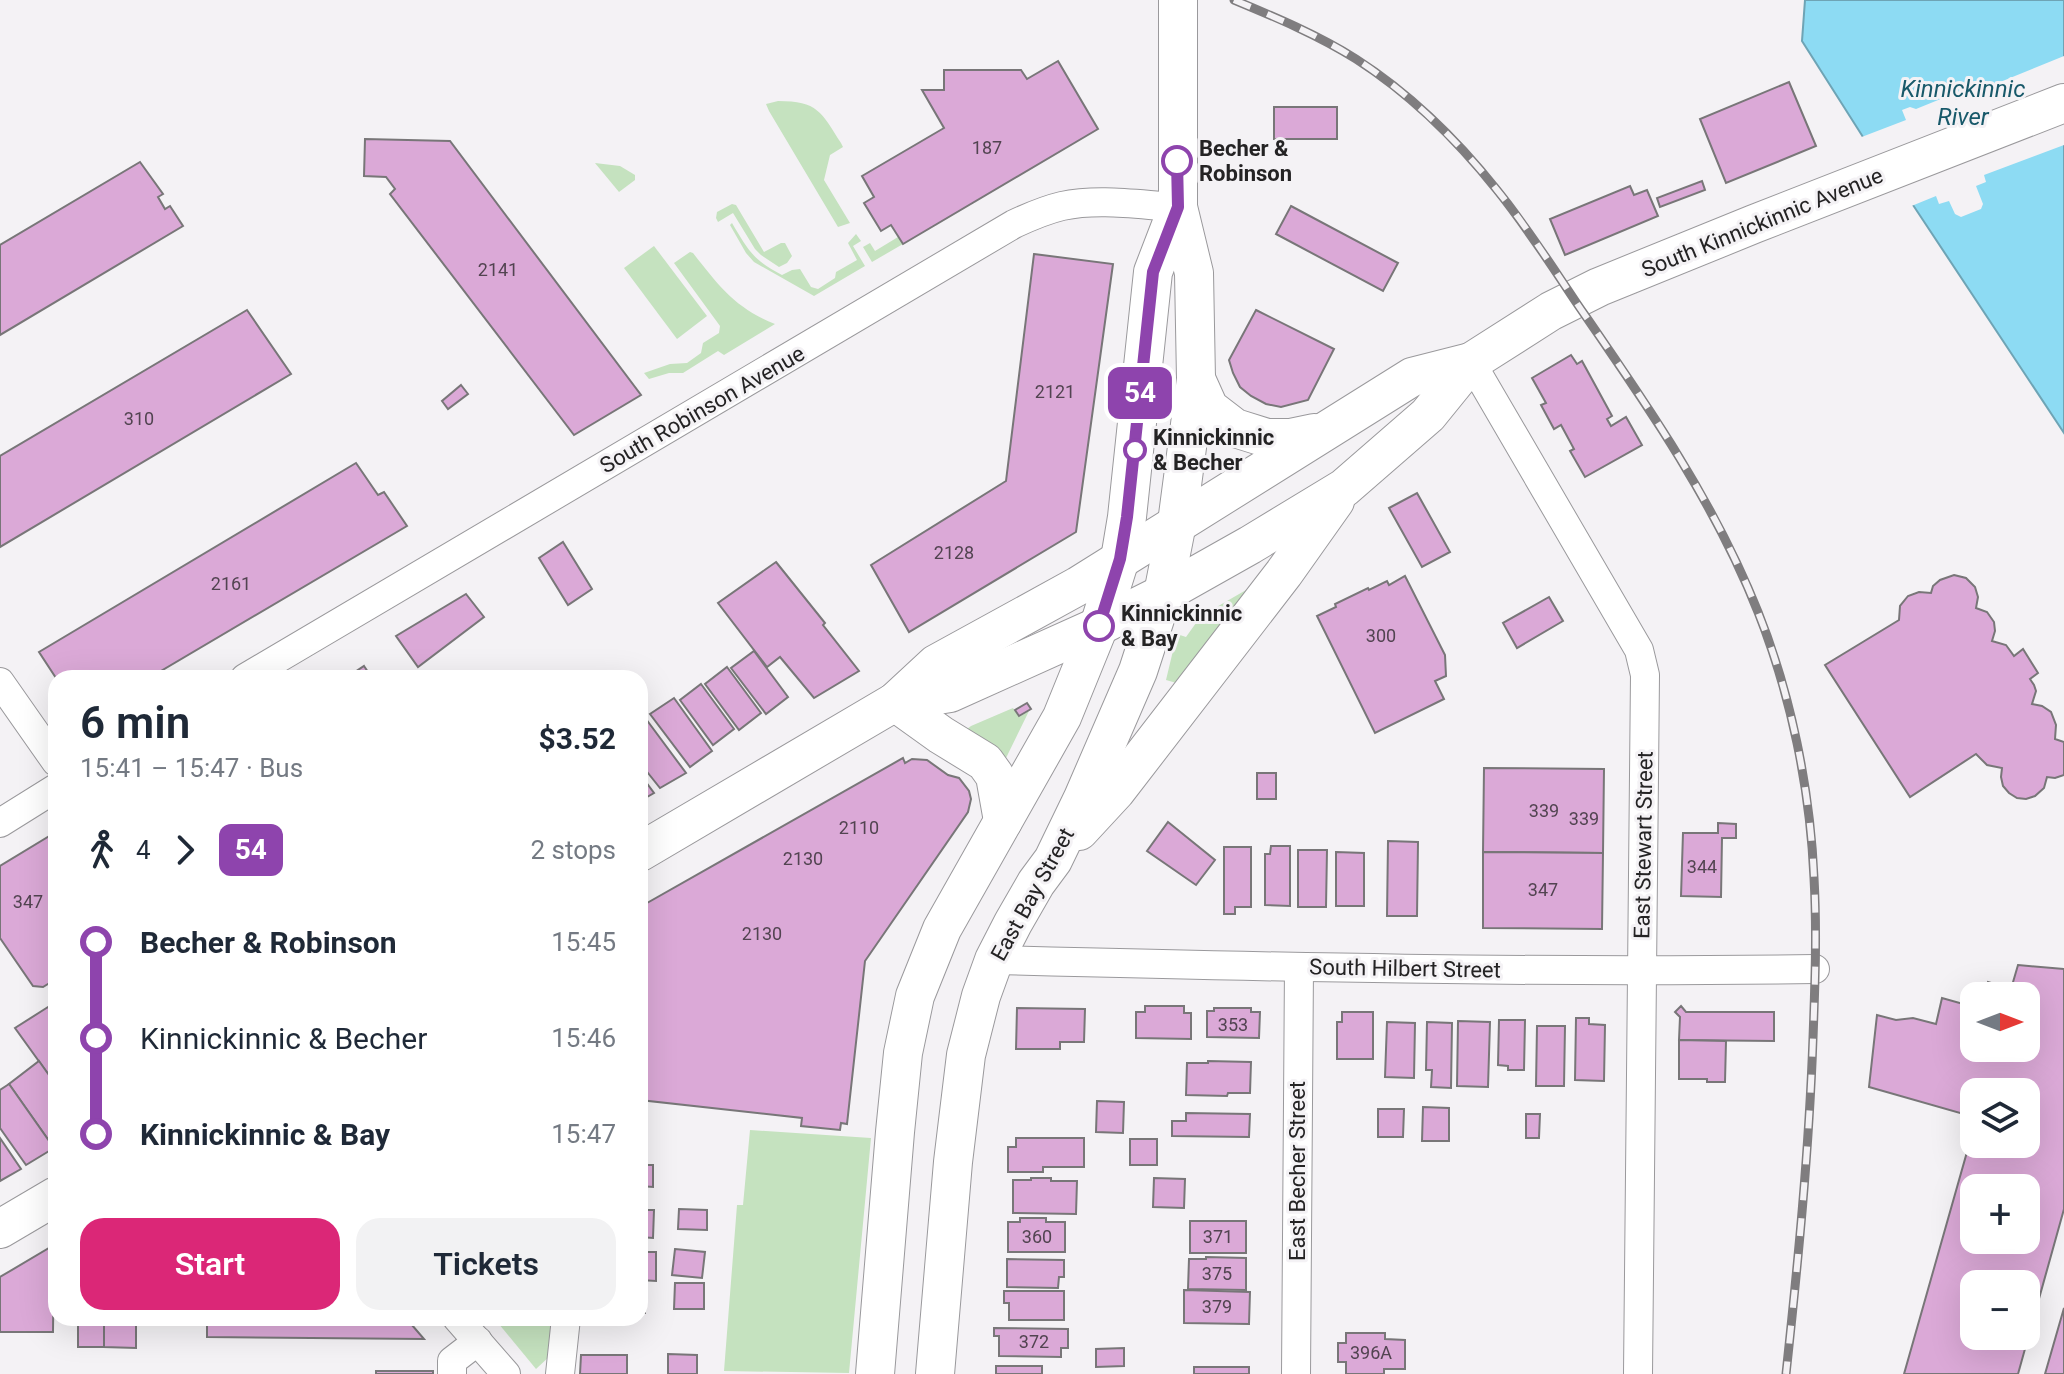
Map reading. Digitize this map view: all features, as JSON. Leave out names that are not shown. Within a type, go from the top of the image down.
[{"type":"main road","points":[[1177,523],[1196,379],[1194,273],[1178,207],[1178,0]]},
{"type":"main road","name":"South Kinnickinnic Avenue","points":[[648,847],[895,702],[936,664],[1078,586],[1412,377],[1471,362],[1551,311],[1599,287],[2064,103]]},
{"type":"main road","points":[[875,1374],[903,1053],[915,996],[942,929],[1062,717],[1099,626],[1120,559],[1130,496],[1153,272],[1178,207]]},
{"type":"main road","name":"South Kinnickinnic Avenue","points":[[895,702],[950,693],[1099,626],[1163,594],[1344,488],[1428,415],[1471,362]]},
{"type":"main road","points":[[1196,379],[1209,408],[1235,428],[1267,438],[1290,438],[1324,431]]},
{"type":"main road","points":[[1053,860],[1116,791],[1284,573],[1344,488]]},
{"type":"main road","name":"East Bay Street","points":[[935,1374],[953,1162],[966,1055],[981,996],[994,960],[1028,896],[1053,860],[1138,671],[1163,594],[1177,523]]},
{"type":"main road","points":[[895,702],[985,762],[995,776],[1003,821]]},
{"type":"main road","points":[[915,996],[946,967],[968,959],[994,960]]},
{"type":"main road","points":[[0,1229],[48,1201]]},
{"type":"street","name":"South Robinson Avenue","points":[[259,670],[1014,224],[1064,205],[1090,203],[1178,207]]},
{"type":"street","name":"East Stewart Street","points":[[1471,362],[1639,650],[1645,675],[1638,1374]]},
{"type":"street","points":[[0,682],[48,751]]},
{"type":"street","points":[[0,823],[48,793]]},
{"type":"street","name":"South Hilbert Street","points":[[994,960],[1642,971],[1815,969]]},
{"type":"street","name":"East Becher Street","points":[[1296,1374],[1299,967]]},
{"type":"street","points":[[464,1326],[506,1374]]},
{"type":"street","points":[[560,1374],[565,1326]]},
{"type":"street","points":[[452,1374],[452,1361],[478,1341]]},
{"type":"green space","points":[[778,101],[802,103],[817,110],[841,143],[843,147],[830,155],[824,180],[850,223],[838,227],[769,111],[766,104]]},
{"type":"green space","points":[[595,163],[620,166],[635,175],[635,180],[619,192]]},
{"type":"green space","points":[[736,205],[764,252],[785,243],[792,256],[787,263],[779,267],[761,255],[733,213],[718,222],[717,212]]},
{"type":"green space","points":[[732,223],[758,259],[782,275],[800,269],[811,287],[818,289],[835,278],[836,272],[857,260],[848,243],[856,234],[861,241],[853,246],[865,266],[814,296],[754,262],[730,225]]},
{"type":"green space","points":[[898,237],[903,244],[872,262],[863,247],[870,243],[875,251]]},
{"type":"green space","points":[[654,246],[707,316],[677,339],[624,268]]},
{"type":"green space","points":[[690,252],[738,303],[775,324],[724,355],[718,351],[683,373],[669,373],[649,379],[644,373],[670,364],[687,363],[701,353],[703,343],[719,333],[720,326],[674,263]]},
{"type":"green space","points":[[1253,586],[1180,684],[1166,680],[1177,634],[1186,637],[1201,616]]},
{"type":"green space","points":[[1013,708],[1019,717],[1029,711],[1006,758],[1001,761],[963,732],[971,726]]},
{"type":"green space","points":[[750,1130],[871,1138],[849,1373],[724,1371],[737,1205],[743,1205]]},
{"type":"green space","points":[[501,1326],[553,1326],[551,1355],[536,1369]]},
{"type":"water","name":"Kinnickinnic River","points":[[1805,0],[2064,0],[2064,433],[1913,205],[1863,137],[1802,41]]},
{"type":"pier","points":[[2064,56],[2064,145],[1984,175],[1986,182],[1976,186],[1983,204],[1981,209],[1961,217],[1955,214],[1949,201],[1939,204],[1936,196],[1909,207],[1859,138],[1906,120],[1902,110],[1910,107],[1916,109],[1953,94],[1956,100]]},
{"type":"building","points":[[1058,61],[1098,129],[903,244],[891,225],[881,231],[864,203],[874,197],[862,176],[944,128],[922,90],[944,90],[944,70],[1021,70],[1027,79]]},
{"type":"building","points":[[1789,82],[1816,146],[1726,183],[1700,119]]},
{"type":"building","points":[[1274,107],[1337,107],[1337,139],[1274,139]]},
{"type":"building","points":[[365,139],[450,141],[641,395],[574,435],[390,194],[395,189],[386,177],[364,176]]},
{"type":"building","points":[[140,162],[163,194],[158,197],[165,209],[170,206],[183,226],[0,335],[0,245]]},
{"type":"building","points":[[1702,181],[1705,190],[1660,207],[1657,198]]},
{"type":"building","points":[[1630,186],[1634,195],[1647,190],[1658,216],[1565,255],[1550,219]]},
{"type":"building","points":[[1291,206],[1398,263],[1383,291],[1276,234]]},
{"type":"building","points":[[1034,254],[1113,264],[1076,532],[909,632],[871,565],[1006,481]]},
{"type":"building","points":[[247,310],[291,374],[0,547],[0,456]]},
{"type":"building","points":[[1256,310],[1334,349],[1308,400],[1281,407],[1266,404],[1240,387],[1229,360]]},
{"type":"building","points":[[1571,355],[1577,364],[1582,361],[1612,416],[1607,419],[1611,426],[1626,417],[1642,445],[1585,477],[1570,451],[1574,449],[1561,425],[1554,429],[1541,405],[1546,403],[1532,378]]},
{"type":"building","points":[[461,385],[468,394],[448,409],[442,401]]},
{"type":"building","points":[[356,463],[378,495],[384,492],[407,526],[163,670],[51,670],[39,652]]},
{"type":"building","points":[[1417,493],[1450,552],[1422,567],[1389,508]]},
{"type":"building","points":[[563,542],[592,589],[568,605],[539,558]]},
{"type":"building","points":[[776,562],[859,671],[814,698],[780,657],[767,667],[718,603]]},
{"type":"building","points":[[1954,575],[1966,578],[1975,587],[1978,597],[1976,608],[1987,612],[1994,622],[1992,641],[2006,645],[2014,656],[2023,649],[2038,673],[2030,679],[2036,691],[2032,704],[2051,712],[2056,725],[2055,739],[2064,742],[2064,775],[2047,777],[2044,788],[2035,796],[2017,798],[2009,793],[2003,786],[2002,768],[1987,765],[1976,754],[1910,797],[1825,665],[1899,620],[1900,606],[1908,596],[1919,592],[1931,593],[1940,580]]},
{"type":"building","points":[[1405,576],[1445,655],[1446,676],[1435,681],[1444,699],[1375,733],[1317,616],[1368,588],[1387,581],[1389,585]]},
{"type":"building","points":[[466,594],[484,617],[418,667],[396,636]]},
{"type":"building","points":[[1549,597],[1563,621],[1517,648],[1503,623]]},
{"type":"building","points":[[754,651],[788,697],[766,714],[731,668]]},
{"type":"building","points":[[727,667],[761,713],[739,730],[705,684]]},
{"type":"building","points":[[701,684],[734,729],[713,745],[680,700]]},
{"type":"building","points":[[674,698],[712,751],[690,767],[650,714]]},
{"type":"building","points":[[1027,703],[1031,709],[1019,716],[1015,710]]},
{"type":"building","points":[[648,722],[686,773],[660,788],[648,773]]},
{"type":"building","points":[[903,758],[905,763],[912,759],[927,760],[948,775],[959,778],[969,791],[968,812],[865,961],[847,1124],[841,1123],[840,1130],[801,1126],[802,1118],[648,1101],[648,902]]},
{"type":"building","points":[[1484,768],[1604,769],[1603,853],[1483,852]]},
{"type":"building","points":[[1257,773],[1276,773],[1276,799],[1257,799]]},
{"type":"building","points":[[1168,822],[1215,860],[1196,885],[1147,851]]},
{"type":"building","points":[[1718,823],[1736,824],[1736,838],[1722,838],[1721,897],[1681,896],[1683,833],[1718,833]]},
{"type":"building","points":[[48,837],[48,984],[43,987],[33,986],[0,938],[0,866]]},
{"type":"building","points":[[1388,841],[1418,842],[1417,916],[1387,916]]},
{"type":"building","points":[[1271,846],[1290,846],[1290,906],[1265,905],[1265,854],[1270,854]]},
{"type":"building","points":[[1224,847],[1251,847],[1251,907],[1235,907],[1235,914],[1224,914]]},
{"type":"building","points":[[1298,850],[1327,850],[1326,907],[1298,907]]},
{"type":"building","points":[[1336,852],[1364,853],[1364,906],[1336,906]]},
{"type":"building","points":[[1483,852],[1603,853],[1602,929],[1483,928]]},
{"type":"building","points":[[2018,965],[2064,969],[2064,1209],[2040,1295],[2040,1270],[1960,1270],[1960,1350],[2025,1350],[2018,1374],[1904,1374],[1960,1177],[1960,1254],[2040,1254],[2040,1174],[1961,1174],[1965,1158],[2040,1158],[2040,1078],[1960,1078],[1960,1113],[1869,1087],[1877,1015],[1896,1020],[1913,1018],[1936,1024],[1942,998],[1960,1003],[1960,1062],[2040,1062],[2040,982],[2013,982]]},
{"type":"building","points":[[1145,1006],[1184,1006],[1184,1013],[1191,1013],[1191,1039],[1136,1038],[1136,1012],[1145,1012]]},
{"type":"building","points":[[1681,1006],[1686,1012],[1774,1012],[1774,1041],[1679,1040],[1680,1017],[1675,1012]]},
{"type":"building","points":[[48,1007],[48,1074],[15,1028]]},
{"type":"building","points":[[1017,1008],[1085,1009],[1084,1042],[1060,1042],[1060,1049],[1016,1049]]},
{"type":"building","points":[[1214,1008],[1251,1008],[1251,1012],[1260,1012],[1259,1038],[1207,1037],[1207,1011],[1214,1011]]},
{"type":"building","points":[[1342,1012],[1373,1012],[1373,1059],[1337,1059],[1337,1022],[1342,1022]]},
{"type":"building","points":[[1576,1018],[1589,1018],[1589,1024],[1605,1025],[1604,1081],[1575,1080]]},
{"type":"building","points":[[1499,1020],[1525,1020],[1524,1070],[1508,1070],[1508,1066],[1498,1065]]},
{"type":"building","points":[[1458,1021],[1490,1022],[1488,1087],[1457,1086]]},
{"type":"building","points":[[1387,1022],[1415,1023],[1414,1078],[1385,1077]]},
{"type":"building","points":[[1427,1022],[1452,1023],[1451,1088],[1431,1087],[1432,1070],[1426,1070]]},
{"type":"building","points":[[1537,1026],[1565,1026],[1564,1086],[1536,1086]]},
{"type":"building","points":[[1679,1040],[1726,1041],[1725,1082],[1679,1079]]},
{"type":"building","points":[[39,1061],[48,1074],[48,1139],[9,1084]]},
{"type":"building","points":[[1251,1062],[1250,1093],[1186,1095],[1187,1063]]},
{"type":"building","points":[[9,1084],[48,1139],[48,1152],[26,1165],[0,1128],[0,1090]]},
{"type":"building","points":[[1097,1101],[1124,1102],[1123,1133],[1096,1132]]},
{"type":"building","points":[[1423,1107],[1449,1108],[1449,1141],[1422,1141]]},
{"type":"building","points":[[1378,1109],[1404,1109],[1403,1137],[1378,1137]]},
{"type":"building","points":[[1186,1113],[1250,1114],[1249,1137],[1172,1136],[1172,1121],[1186,1121]]},
{"type":"building","points":[[1526,1114],[1540,1114],[1539,1138],[1526,1138]]},
{"type":"building","points":[[0,1138],[21,1169],[0,1181]]},
{"type":"building","points":[[1016,1138],[1084,1138],[1084,1167],[1043,1167],[1043,1172],[1008,1172],[1008,1147],[1016,1147]]},
{"type":"building","points":[[1130,1139],[1157,1139],[1157,1165],[1130,1165]]},
{"type":"building","points":[[648,1165],[653,1165],[653,1187],[648,1187]]},
{"type":"building","points":[[1154,1178],[1185,1179],[1184,1208],[1153,1207]]},
{"type":"building","points":[[1013,1180],[1077,1181],[1076,1214],[1013,1213]]},
{"type":"building","points":[[679,1209],[707,1210],[707,1230],[678,1229]]},
{"type":"building","points":[[648,1210],[654,1210],[653,1238],[648,1238]]},
{"type":"building","points":[[1020,1218],[1065,1222],[1065,1252],[1008,1252],[1008,1222],[1020,1222]]},
{"type":"building","points":[[1190,1221],[1246,1221],[1246,1253],[1190,1253]]},
{"type":"building","points":[[48,1249],[48,1326],[53,1326],[53,1332],[0,1332],[0,1277]]},
{"type":"building","points":[[675,1249],[705,1252],[702,1278],[672,1275]]},
{"type":"building","points":[[648,1252],[656,1252],[656,1281],[648,1280]]},
{"type":"building","points":[[1246,1258],[1246,1290],[1188,1289],[1189,1259]]},
{"type":"building","points":[[1007,1259],[1064,1260],[1064,1277],[1059,1277],[1058,1288],[1007,1287]]},
{"type":"building","points":[[675,1283],[704,1283],[704,1309],[674,1309]]},
{"type":"building","points":[[1184,1290],[1250,1292],[1249,1324],[1184,1323]]},
{"type":"building","points":[[1004,1291],[1064,1291],[1064,1320],[1009,1320],[1009,1303],[1004,1303]]},
{"type":"building","points":[[2064,1308],[2064,1374],[2045,1374]]},
{"type":"building","points":[[78,1326],[104,1326],[104,1347],[78,1347]]},
{"type":"building","points":[[104,1326],[136,1326],[136,1348],[104,1347]]},
{"type":"building","points":[[207,1326],[413,1326],[424,1339],[207,1337]]},
{"type":"building","points":[[994,1328],[1068,1329],[1068,1348],[1061,1348],[1061,1357],[999,1356],[999,1336],[994,1336]]},
{"type":"building","points":[[1346,1333],[1385,1333],[1385,1339],[1405,1340],[1405,1369],[1384,1369],[1384,1374],[1346,1374],[1346,1362],[1338,1362],[1338,1343],[1346,1343]]},
{"type":"building","points":[[1124,1348],[1124,1366],[1096,1367],[1096,1349]]},
{"type":"building","points":[[668,1354],[697,1355],[697,1374],[668,1374]]},
{"type":"building","points":[[581,1355],[627,1355],[627,1374],[580,1374]]},
{"type":"building","points":[[996,1366],[1042,1366],[1042,1374],[996,1374]]},
{"type":"building","points":[[1194,1367],[1249,1367],[1249,1374],[1194,1374]]},
{"type":"building","points":[[376,1371],[433,1371],[433,1374],[376,1374]]},
{"type":"railway","points":[[1234,0],[1312,34],[1376,72],[1432,119],[1482,172],[1540,248],[1678,455],[1721,531],[1758,612],[1780,676],[1797,742],[1812,844],[1815,898],[1809,1122],[1786,1374]]},
{"type":"bus line","name":"54","points":[[1099,626],[1120,559],[1130,496],[1153,272],[1178,207],[1177,161]]},
{"type":"place","name":"Becher & Robinson","points":[[1177,161]]},
{"type":"place","name":"Kinnickinnic & Becher","points":[[1135,450]]},
{"type":"place","name":"Kinnickinnic & Bay","points":[[1099,626]]}]
